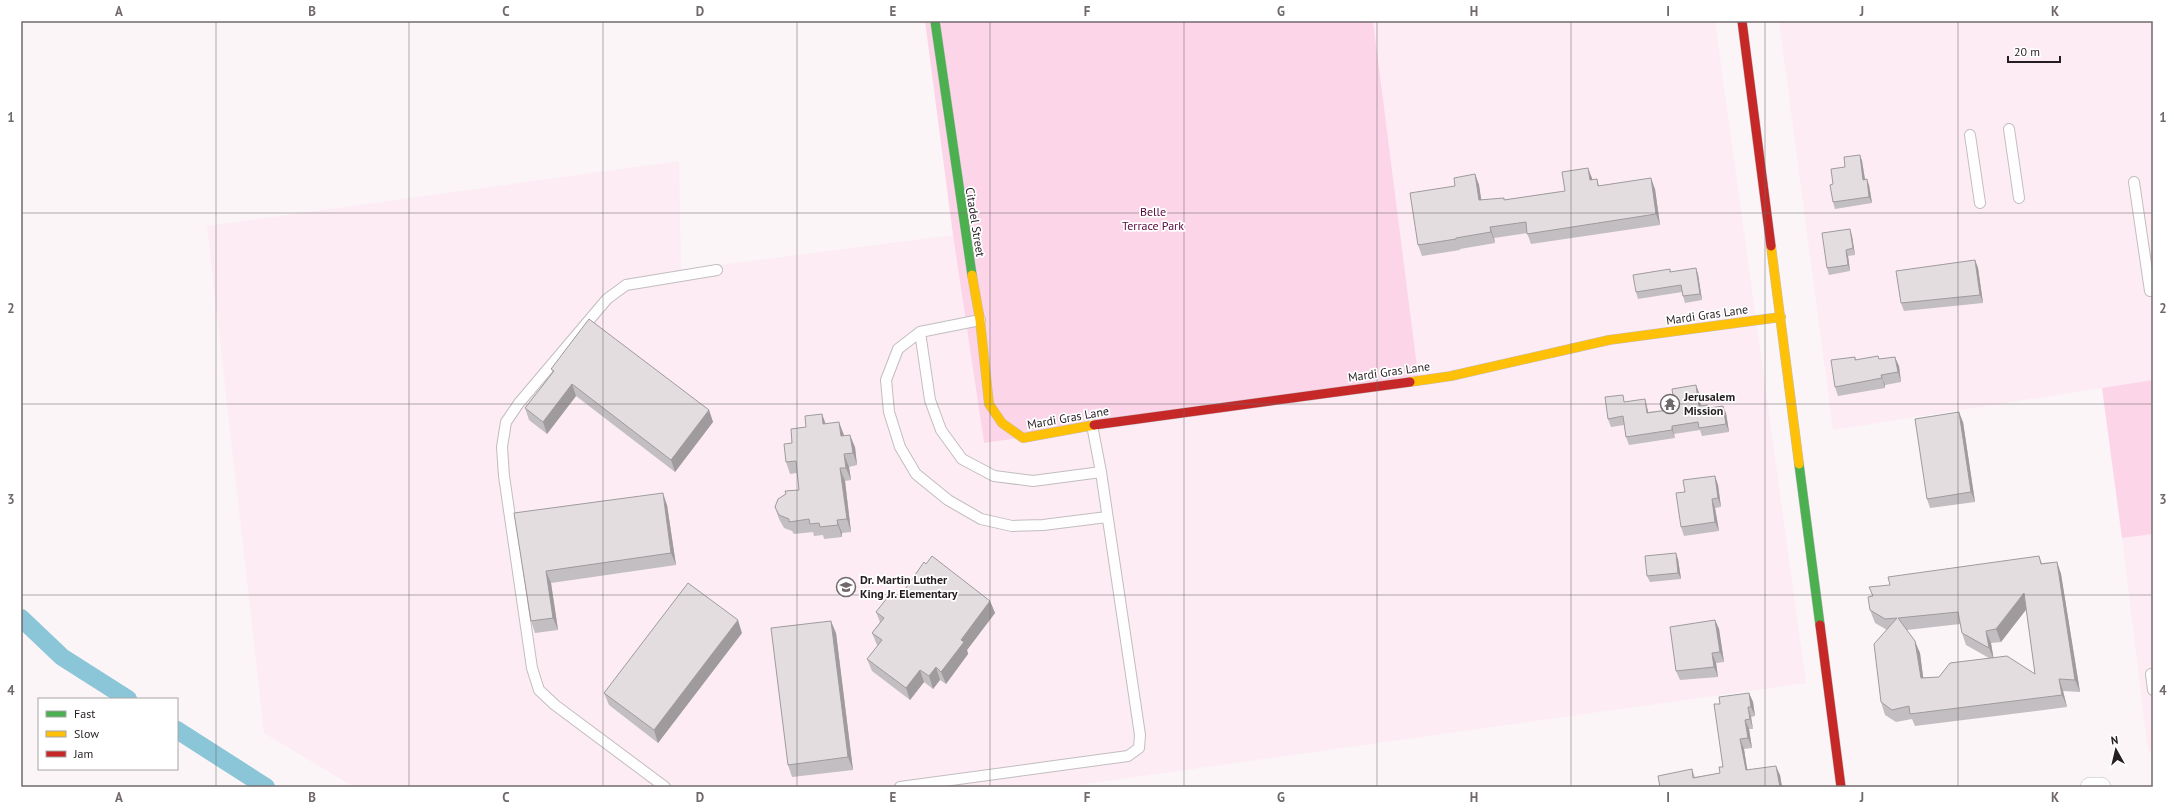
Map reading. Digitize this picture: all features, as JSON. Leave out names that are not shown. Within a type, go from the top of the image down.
[{"type":"street","name":"Citadel Street","points":[[935,21],[966,245],[980,320],[989,404],[1002,423]]},
{"type":"street","points":[[1742,21],[1841,787]]},
{"type":"street","name":"Mardi Gras Lane","points":[[1002,423],[1023,438],[1092,425],[1451,376],[1609,340],[1781,317]]},
{"type":"street","points":[[2090,787],[2101,787]]},
{"type":"lane","points":[[2008,129],[2019,198]]},
{"type":"lane","points":[[1970,135],[1980,204]]},
{"type":"lane","points":[[2134,182],[2150,291]]},
{"type":"lane","points":[[664,787],[555,705],[539,690],[532,668],[504,476],[502,447],[506,422],[519,403],[607,299],[626,285],[717,270]]},
{"type":"lane","points":[[980,320],[920,332],[898,350],[886,380],[889,412],[898,440],[916,474],[948,500],[980,519],[1012,526],[1043,525],[1107,517]]},
{"type":"lane","points":[[920,332],[930,400],[941,430],[962,458],[994,476],[1033,481],[1101,472]]},
{"type":"lane","points":[[900,787],[1128,756],[1139,748],[1140,735],[1101,472],[1092,425]]},
{"type":"lane","points":[[2153,674],[2151,674],[2153,690]]},
{"type":"shaded area","name":"Dr. Martin Luther King Jr. Elementary","points":[[1373,21],[1715,21],[1806,683],[1064,787],[354,787],[264,733],[207,226],[679,161],[681,270],[953,235],[984,443],[1419,382]]},
{"type":"shaded area","points":[[1779,21],[2153,21],[2153,380],[1833,430]]},
{"type":"shaded area","points":[[2153,534],[2153,751],[2148,751],[2122,538]]},
{"type":"green space","name":"Belle Terrace Park","points":[[925,21],[1373,21],[1419,382],[984,443],[953,235]]},
{"type":"green space","points":[[2153,380],[2153,534],[2122,538],[2102,388]]},
{"type":"building","points":[[1860,155],[1863,180],[1867,179],[1869,197],[1833,202],[1830,185],[1833,184],[1831,169],[1845,167],[1844,157]]},
{"type":"building","points":[[1588,168],[1590,180],[1597,179],[1598,186],[1651,178],[1656,214],[1527,234],[1526,222],[1490,227],[1491,232],[1418,245],[1410,193],[1455,186],[1454,178],[1475,174],[1479,200],[1504,198],[1504,200],[1565,191],[1562,172]]},
{"type":"building","points":[[1850,229],[1853,248],[1846,250],[1848,265],[1827,268],[1822,233]]},
{"type":"building","points":[[1975,260],[1980,295],[1901,303],[1896,271]]},
{"type":"building","points":[[1696,268],[1700,294],[1683,296],[1681,285],[1636,292],[1633,275],[1670,269],[1670,272]]},
{"type":"building","points":[[589,319],[709,410],[671,460],[572,384],[543,422],[525,408],[554,371],[551,369]]},
{"type":"building","points":[[1878,356],[1879,359],[1895,357],[1898,372],[1881,375],[1882,378],[1835,387],[1831,360],[1855,357],[1855,360]]},
{"type":"building","points":[[1696,385],[1699,406],[1708,405],[1709,408],[1723,406],[1726,424],[1699,428],[1698,422],[1672,426],[1672,430],[1626,437],[1623,416],[1608,419],[1605,397],[1623,395],[1624,402],[1645,399],[1647,413],[1675,409],[1672,389]]},
{"type":"building","points":[[1959,412],[1971,492],[1927,499],[1915,419]]},
{"type":"building","points":[[822,414],[823,424],[839,422],[841,436],[850,435],[853,453],[844,454],[846,468],[840,468],[847,519],[837,520],[838,525],[820,527],[819,523],[810,524],[809,519],[789,522],[789,519],[779,515],[775,507],[778,499],[786,494],[785,491],[799,490],[796,461],[786,462],[784,444],[792,443],[791,429],[806,427],[805,416]]},
{"type":"building","points":[[1715,476],[1718,498],[1712,499],[1715,522],[1681,527],[1676,493],[1685,492],[1683,480]]},
{"type":"building","points":[[663,493],[671,553],[546,571],[553,618],[531,621],[514,513]]},
{"type":"building","points":[[1676,553],[1678,573],[1647,576],[1645,556]]},
{"type":"building","points":[[932,556],[990,601],[961,640],[964,642],[941,672],[936,667],[929,676],[920,670],[906,688],[867,659],[882,640],[872,633],[884,618],[876,612],[891,593],[899,598],[924,562],[926,564]]},
{"type":"building","points":[[2039,556],[2041,564],[2057,562],[2075,680],[2059,679],[2062,695],[1910,714],[1909,706],[1892,710],[1881,702],[1874,644],[1897,618],[1885,619],[1870,610],[1868,597],[1873,596],[1869,587],[1890,585],[1888,577]],"holes":[[[2024,593],[2035,674],[2007,656],[1950,663],[1939,677],[1921,678],[1915,641],[1898,618],[1958,612],[1962,633],[1989,648],[1986,631],[1996,629]]]},
{"type":"building","points":[[688,583],[738,620],[654,730],[604,693]]},
{"type":"building","points":[[1715,620],[1720,652],[1712,653],[1714,667],[1676,671],[1670,627]]},
{"type":"building","points":[[831,621],[848,757],[788,765],[771,628]]},
{"type":"building","points":[[1749,693],[1751,707],[1748,707],[1750,719],[1745,720],[1748,738],[1740,739],[1746,770],[1776,766],[1780,787],[1660,787],[1658,776],[1692,769],[1693,778],[1720,773],[1719,767],[1723,767],[1714,704],[1720,704],[1719,697]]},
{"type":"waterway","points":[[21,618],[62,657],[126,698]]},
{"type":"waterway","points":[[178,731],[266,787]]},
{"type":"traffic: fast","points":[[935,21],[972,275]]},
{"type":"traffic: fast","points":[[1799,464],[1820,625]]},
{"type":"traffic: slow","points":[[1771,246],[1799,464]]},
{"type":"traffic: slow","points":[[972,275],[980,320],[989,404],[1002,423],[1023,438],[1094,425]]},
{"type":"traffic: slow","points":[[1410,382],[1451,376],[1609,340],[1781,317]]},
{"type":"traffic: jam","points":[[1742,21],[1771,246]]},
{"type":"traffic: jam","points":[[1094,425],[1410,382]]},
{"type":"traffic: jam","points":[[1820,625],[1841,787]]},
{"type":"place","name":"Jerusalem Mission","points":[[1670,404]]},
{"type":"place","name":"Dr. Martin Luther King Jr. Elementary","points":[[846,587]]}]
